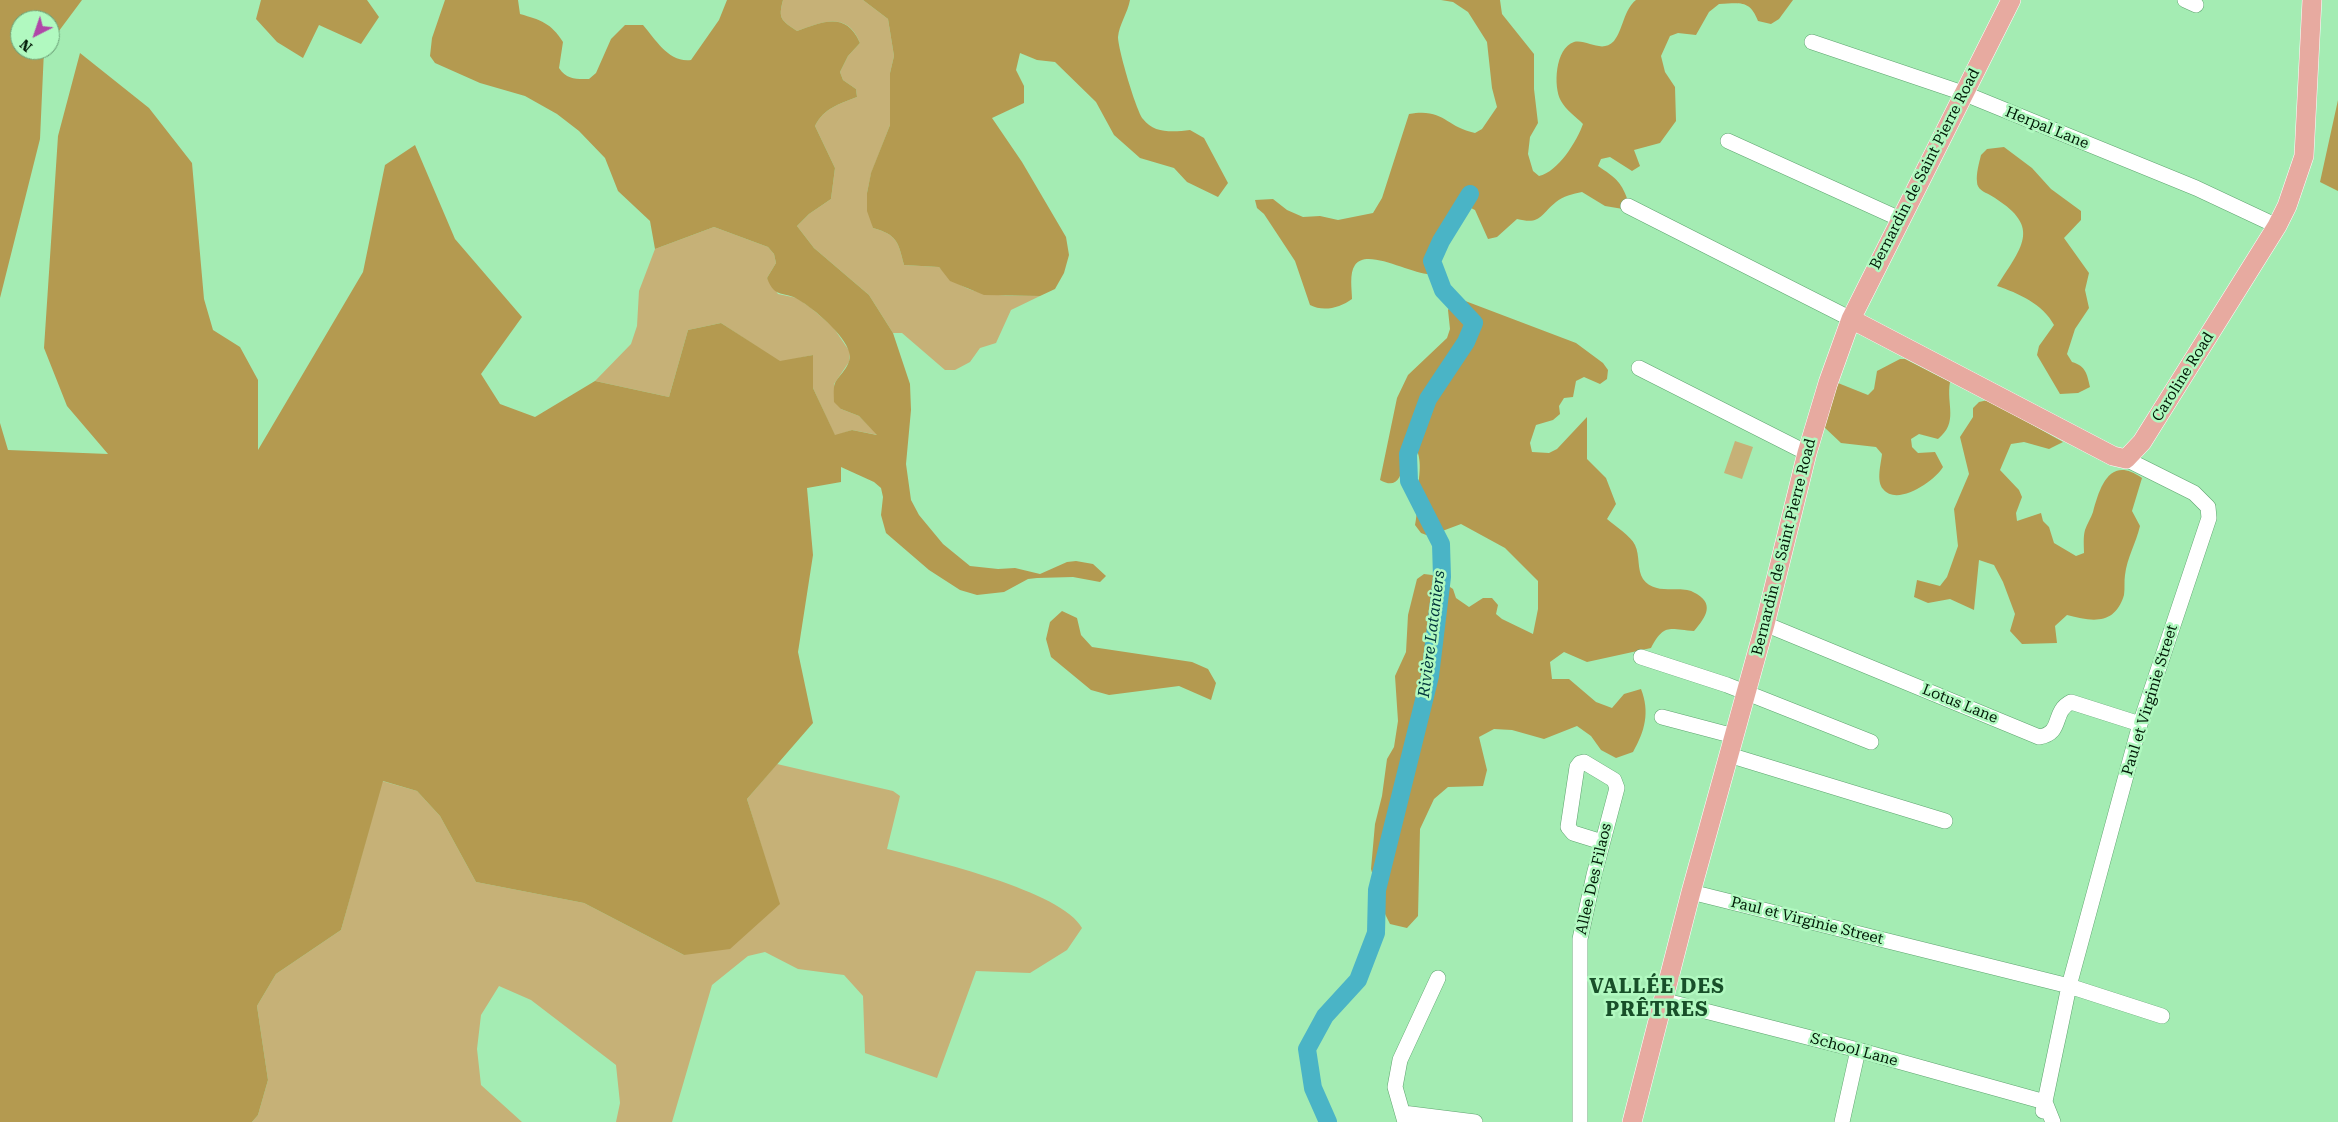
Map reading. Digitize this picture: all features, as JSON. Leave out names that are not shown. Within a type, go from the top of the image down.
[{"type":"main road","name":"Bernardin de Saint Pierre Road","points":[[1632,1122],[1662,1000],[1765,624],[1808,453],[1828,383],[1850,319],[2011,0]]},
{"type":"main road","name":"Caroline Road","points":[[2126,459],[2142,442],[2277,226],[2287,206],[2304,156],[2312,0]]},
{"type":"main road","points":[[1850,319],[2113,456],[2126,459]]},
{"type":"street","name":"Herpal Lane","points":[[1812,42],[1963,94],[2196,188],[2277,226]]},
{"type":"street","points":[[1728,141],[1900,219]]},
{"type":"street","points":[[1628,206],[1850,319]]},
{"type":"street","points":[[1639,368],[1808,453]]},
{"type":"street","name":"Paul et Virginie Street","points":[[2041,1122],[2069,986],[2140,724],[2209,518],[2208,507],[2194,493],[2126,459]]},
{"type":"street","name":"Lotus Lane","points":[[1765,624],[2039,737],[2048,736],[2055,730],[2058,714],[2064,705],[2071,702],[2140,724]]},
{"type":"street","points":[[1641,657],[1728,685],[1746,694],[1871,742]]},
{"type":"street","points":[[1662,717],[1734,736]]},
{"type":"street","points":[[1729,755],[1945,821]]},
{"type":"street","name":"Allee Des Filaos","points":[[1580,1122],[1580,939],[1616,788],[1614,780],[1584,762],[1580,763],[1577,768],[1568,826],[1573,833],[1602,842]]},
{"type":"street","name":"Paul et Virginie Street","points":[[1691,892],[2069,986]]},
{"type":"street","points":[[1438,978],[1400,1060],[1395,1087],[1404,1118],[1474,1122]]},
{"type":"street","points":[[2069,986],[2162,1016]]},
{"type":"street","name":"School Lane","points":[[1662,1000],[1858,1050],[2045,1102]]},
{"type":"street","points":[[1842,1122],[1858,1050]]},
{"type":"street","points":[[2045,1102],[2053,1122]]},
{"type":"shaded area","points":[[0,0],[82,0],[60,30],[60,10],[10,10],[10,60],[44,60],[40,139],[0,298]]},
{"type":"shaded area","points":[[261,0],[367,0],[379,17],[361,44],[319,25],[303,58],[277,42],[256,19]]},
{"type":"shaded area","points":[[445,0],[518,0],[520,14],[545,23],[559,36],[563,42],[559,68],[565,75],[580,79],[589,79],[596,73],[611,39],[625,25],[643,25],[670,54],[683,60],[691,60],[719,20],[727,0],[783,0],[782,18],[797,31],[825,22],[841,23],[848,26],[860,43],[848,56],[840,72],[843,80],[856,89],[857,97],[827,111],[815,126],[835,168],[831,199],[809,214],[797,226],[814,248],[869,295],[893,333],[910,384],[911,410],[906,464],[911,500],[919,515],[943,544],[970,566],[998,569],[1015,568],[1040,574],[1067,562],[1076,561],[1093,564],[1106,576],[1100,582],[1073,577],[1028,579],[1004,592],[977,595],[960,590],[929,570],[886,533],[881,515],[883,497],[881,488],[874,482],[841,467],[841,482],[807,488],[813,555],[798,652],[813,723],[747,799],[780,904],[730,949],[684,955],[584,903],[476,882],[440,816],[417,791],[383,781],[341,930],[276,974],[257,1006],[268,1080],[258,1115],[252,1122],[0,1122],[0,423],[8,450],[108,454],[67,406],[44,348],[58,136],[80,53],[149,108],[192,163],[204,299],[213,330],[240,347],[258,380],[258,450],[363,272],[385,165],[415,145],[455,239],[522,317],[481,374],[500,404],[535,417],[595,381],[669,397],[688,330],[721,323],[780,361],[813,355],[813,388],[835,435],[852,430],[877,435],[859,416],[841,409],[834,402],[835,383],[849,361],[849,352],[842,338],[813,310],[794,297],[780,294],[773,289],[767,278],[776,263],[774,254],[768,247],[714,227],[655,249],[650,221],[618,191],[605,158],[579,131],[557,114],[525,96],[480,83],[435,63],[430,56],[432,38]]},
{"type":"shaded area","points":[[783,0],[863,0],[888,19],[894,56],[890,73],[890,125],[871,174],[867,193],[873,228],[892,236],[898,245],[904,265],[939,267],[950,278],[961,285],[985,294],[1040,296],[1011,310],[996,343],[980,348],[970,362],[955,370],[945,370],[902,333],[893,333],[869,295],[814,248],[797,226],[809,214],[831,199],[835,168],[815,126],[827,111],[857,97],[856,89],[843,80],[840,72],[848,56],[860,43],[855,33],[848,26],[841,23],[825,22],[797,31],[782,18]]},
{"type":"shaded area","points":[[863,0],[1130,0],[1118,37],[1124,66],[1143,119],[1158,130],[1190,130],[1204,138],[1228,183],[1218,197],[1187,182],[1174,168],[1140,158],[1114,135],[1096,102],[1055,62],[1037,60],[1020,53],[1016,70],[1024,86],[1024,103],[992,118],[1022,162],[1066,237],[1069,255],[1064,273],[1055,289],[1040,296],[984,295],[950,281],[939,267],[904,265],[895,240],[887,233],[873,228],[867,211],[867,193],[871,173],[890,125],[890,73],[894,56],[888,19]]},
{"type":"shaded area","points":[[1441,0],[1500,0],[1502,14],[1534,54],[1534,89],[1538,123],[1530,137],[1528,154],[1533,171],[1539,176],[1553,169],[1566,155],[1583,124],[1566,107],[1558,95],[1557,68],[1563,52],[1568,46],[1574,42],[1599,46],[1609,45],[1617,36],[1629,9],[1636,0],[1793,0],[1779,19],[1771,24],[1758,21],[1752,9],[1744,4],[1719,4],[1709,12],[1696,35],[1678,33],[1670,36],[1661,56],[1665,72],[1675,87],[1676,121],[1660,143],[1634,150],[1640,166],[1632,171],[1610,157],[1601,159],[1598,166],[1614,177],[1624,190],[1629,204],[1623,209],[1605,206],[1582,192],[1568,195],[1559,200],[1540,218],[1531,221],[1517,219],[1497,237],[1488,239],[1475,210],[1463,204],[1444,228],[1435,244],[1432,253],[1431,274],[1379,260],[1361,260],[1355,265],[1352,272],[1352,299],[1342,305],[1326,309],[1310,305],[1295,261],[1264,214],[1257,208],[1255,200],[1273,199],[1287,210],[1303,217],[1320,216],[1338,220],[1373,213],[1382,198],[1409,114],[1421,113],[1438,116],[1457,127],[1475,133],[1482,129],[1497,107],[1492,88],[1487,42],[1468,12],[1453,2]]},
{"type":"shaded area","points":[[2338,100],[2338,191],[2320,182]]},
{"type":"shaded area","points":[[2004,147],[2032,168],[2051,189],[2081,211],[2081,220],[2064,238],[2089,273],[2085,290],[2089,308],[2075,329],[2067,354],[2072,362],[2083,368],[2088,378],[2090,387],[2078,393],[2060,394],[2037,355],[2039,346],[2054,325],[2049,318],[2037,305],[2029,300],[1997,286],[2020,247],[2023,236],[2022,226],[2017,216],[2006,206],[1980,188],[1977,184],[1977,176],[1981,155],[1987,149]]},
{"type":"shaded area","points":[[714,227],[768,247],[774,254],[776,263],[767,278],[778,294],[797,298],[833,327],[850,352],[849,362],[834,384],[841,409],[859,416],[878,435],[852,430],[835,436],[813,388],[813,355],[780,362],[721,323],[688,330],[669,397],[595,381],[631,344],[637,326],[639,291],[655,249]]},
{"type":"shaded area","points":[[1460,299],[1576,343],[1603,363],[1608,370],[1607,379],[1600,384],[1584,377],[1576,381],[1573,397],[1564,398],[1559,406],[1560,414],[1553,420],[1536,425],[1530,443],[1532,452],[1549,453],[1557,449],[1587,417],[1587,459],[1606,478],[1616,504],[1607,519],[1633,542],[1637,549],[1643,579],[1648,584],[1661,589],[1681,589],[1693,592],[1705,601],[1707,610],[1702,621],[1694,631],[1668,629],[1660,635],[1651,648],[1587,662],[1564,652],[1550,662],[1552,679],[1569,679],[1596,702],[1612,708],[1624,694],[1641,689],[1646,714],[1641,737],[1633,752],[1616,758],[1601,750],[1591,736],[1577,726],[1544,739],[1512,730],[1494,729],[1479,737],[1487,770],[1483,786],[1448,787],[1434,799],[1420,829],[1418,916],[1407,928],[1390,924],[1382,908],[1371,869],[1375,824],[1382,796],[1387,759],[1394,747],[1398,721],[1395,676],[1406,652],[1408,615],[1417,579],[1424,574],[1432,575],[1453,589],[1456,598],[1469,607],[1483,598],[1492,598],[1498,605],[1496,614],[1502,619],[1533,634],[1538,609],[1538,581],[1505,548],[1461,524],[1429,536],[1421,533],[1415,525],[1420,462],[1417,450],[1410,436],[1400,477],[1395,482],[1389,483],[1380,480],[1397,398],[1408,375],[1447,338],[1450,329],[1448,310],[1452,302]]},
{"type":"shaded area","points":[[1900,359],[1905,359],[1950,382],[1950,420],[1944,433],[1938,439],[1919,434],[1911,439],[1912,447],[1918,453],[1935,452],[1943,467],[1939,473],[1915,490],[1897,495],[1889,494],[1881,486],[1882,454],[1876,447],[1841,443],[1822,425],[1838,383],[1868,395],[1874,389],[1877,371]]},
{"type":"shaded area","points":[[1988,400],[2063,442],[2049,449],[2024,442],[2011,444],[2000,470],[2019,490],[2022,497],[2016,513],[2017,521],[2041,513],[2043,521],[2049,527],[2054,543],[2076,556],[2084,553],[2085,530],[2099,492],[2108,477],[2114,472],[2122,470],[2142,478],[2132,511],[2140,526],[2126,569],[2124,595],[2120,605],[2115,612],[2102,619],[2094,620],[2067,615],[2055,626],[2057,643],[2022,644],[2010,631],[2015,614],[2003,582],[1994,565],[1979,560],[1974,610],[1950,599],[1928,603],[1914,597],[1917,580],[1940,586],[1947,577],[1958,546],[1954,509],[1969,474],[1960,437],[1973,417],[1973,408],[1979,402]]},
{"type":"shaded area","points":[[1735,441],[1753,447],[1742,479],[1724,473]]},
{"type":"shaded area","points":[[1062,611],[1077,618],[1081,635],[1092,647],[1192,662],[1208,669],[1216,683],[1211,700],[1179,686],[1109,695],[1091,690],[1051,657],[1046,639],[1050,622]]},
{"type":"shaded area","points":[[777,764],[893,791],[900,796],[887,849],[963,869],[1023,890],[1050,902],[1070,914],[1082,928],[1067,950],[1030,973],[976,971],[937,1078],[865,1053],[863,996],[844,975],[798,969],[765,952],[748,956],[712,985],[672,1122],[616,1122],[620,1103],[616,1065],[531,1000],[499,986],[481,1015],[477,1049],[481,1085],[522,1122],[252,1122],[258,1115],[268,1080],[257,1006],[276,974],[341,930],[382,781],[417,791],[440,816],[476,882],[584,903],[684,955],[779,904],[747,799]]},
{"type":"waterway","name":"Rivière Lataniers","points":[[1328,1122],[1313,1088],[1307,1049],[1325,1016],[1358,980],[1376,933],[1377,890],[1430,676],[1442,577],[1441,544],[1409,481],[1408,454],[1428,399],[1466,342],[1474,323],[1443,290],[1432,261],[1441,241],[1470,194]]},
{"type":"district","name":"VALLÉE DES PRÊTRES","points":[[1657,998]]}]
